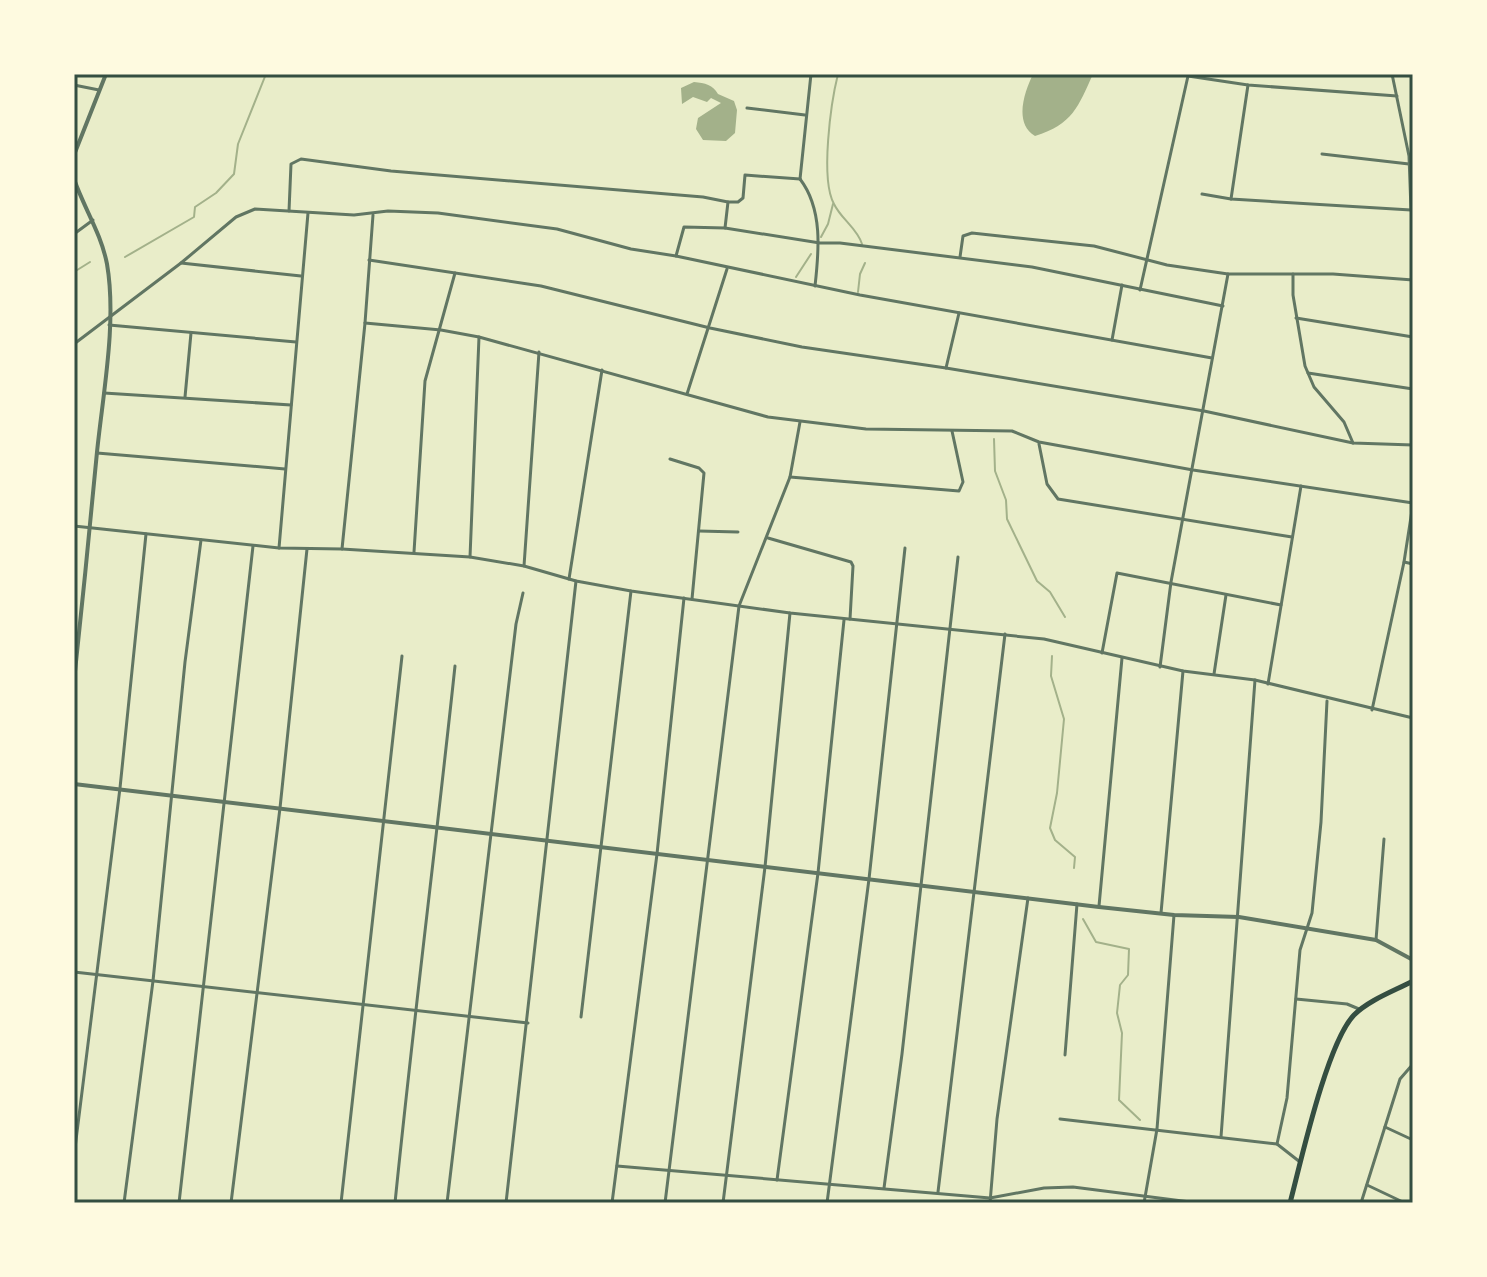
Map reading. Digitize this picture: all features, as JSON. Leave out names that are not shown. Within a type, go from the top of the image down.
[{"type":"main road","points":[[1290,1203],[1342,1030],[1360,1010],[1413,981]]},
{"type":"street","points":[[74,155],[106,74]]},
{"type":"street","points":[[811,74],[800,179],[811,199],[820,243],[815,286]]},
{"type":"street","points":[[1202,194],[1231,199],[1412,211],[1411,156],[1392,74]]},
{"type":"street","points":[[1140,290],[1188,76],[1248,85],[1397,96]]},
{"type":"street","points":[[74,85],[99,90]]},
{"type":"street","points":[[1231,199],[1248,85]]},
{"type":"street","points":[[747,108],[805,115]]},
{"type":"street","points":[[1322,154],[1409,164]]},
{"type":"street","points":[[289,211],[291,164],[301,159],[391,171],[703,197],[728,202],[738,202],[743,198],[745,175],[800,179]]},
{"type":"street","points":[[74,179],[93,220],[107,268],[109,317],[74,681]]},
{"type":"street","points":[[725,228],[728,202]]},
{"type":"street","points":[[74,344],[236,217],[255,209],[373,215],[388,211],[438,213],[557,229],[631,249],[727,269],[1212,358]]},
{"type":"street","points":[[279,548],[308,212]]},
{"type":"street","points":[[342,549],[373,215]]},
{"type":"street","points":[[74,234],[93,220]]},
{"type":"street","points":[[676,256],[681,232],[688,225],[725,228],[820,243],[1032,267],[1223,306]]},
{"type":"street","points":[[960,259],[963,236],[972,233],[1094,246],[1228,274],[1413,280]]},
{"type":"street","points":[[369,260],[541,286],[710,328],[802,347],[1204,411],[1353,443],[1413,445]]},
{"type":"street","points":[[181,263],[302,276]]},
{"type":"street","points":[[687,395],[727,269]]},
{"type":"street","points":[[414,552],[425,381],[455,272]]},
{"type":"street","points":[[1160,667],[1171,582],[1228,274]]},
{"type":"street","points":[[1293,274],[1300,348],[1308,373],[1314,387],[1344,422],[1353,443]]},
{"type":"street","points":[[1112,340],[1122,285]]},
{"type":"street","points":[[946,368],[959,313]]},
{"type":"street","points":[[1296,318],[1413,337]]},
{"type":"street","points":[[365,323],[479,337],[768,417],[866,429],[1012,431],[1039,442],[1193,470],[1413,504],[1404,562],[1372,710]]},
{"type":"street","points":[[109,325],[296,342]]},
{"type":"street","points":[[185,398],[191,333]]},
{"type":"street","points":[[470,557],[479,337]]},
{"type":"street","points":[[524,566],[539,352]]},
{"type":"street","points":[[569,579],[602,369]]},
{"type":"street","points":[[1308,373],[1413,389]]},
{"type":"street","points":[[104,393],[291,405]]},
{"type":"street","points":[[665,1203],[739,606],[790,477],[801,420]]},
{"type":"street","points":[[790,477],[959,491],[963,488],[963,482],[951,430]]},
{"type":"street","points":[[1039,442],[1047,484],[1058,499],[1292,537]]},
{"type":"street","points":[[97,453],[285,469]]},
{"type":"street","points":[[670,459],[699,468],[704,473],[692,599]]},
{"type":"street","points":[[1268,684],[1301,486]]},
{"type":"street","points":[[74,526],[253,546],[470,557],[631,591],[790,613],[1005,634],[1160,667],[1255,680],[1413,718]]},
{"type":"street","points":[[699,531],[738,532]]},
{"type":"street","points":[[74,1156],[120,788],[146,534]]},
{"type":"street","points":[[767,538],[851,562],[850,619]]},
{"type":"street","points":[[124,1203],[153,981],[185,662],[201,540]]},
{"type":"street","points":[[179,1203],[206,987],[253,546]]},
{"type":"street","points":[[827,1203],[869,879],[905,548]]},
{"type":"street","points":[[231,1203],[280,808],[307,549]]},
{"type":"street","points":[[884,1188],[922,885],[958,557]]},
{"type":"street","points":[[1404,562],[1413,564]]},
{"type":"street","points":[[1102,653],[1117,573],[1281,605]]},
{"type":"street","points":[[506,1203],[576,581]]},
{"type":"street","points":[[581,1017],[631,591]]},
{"type":"street","points":[[447,1203],[516,624],[523,593]]},
{"type":"street","points":[[1214,674],[1226,593]]},
{"type":"street","points":[[612,1203],[657,854],[684,598]]},
{"type":"street","points":[[723,1203],[765,867],[790,613]]},
{"type":"street","points":[[777,1180],[818,873],[844,618]]},
{"type":"street","points":[[938,1192],[1005,634]]},
{"type":"street","points":[[341,1203],[402,656]]},
{"type":"street","points":[[1099,907],[1122,658]]},
{"type":"street","points":[[395,1203],[414,1011],[455,666]]},
{"type":"street","points":[[1161,913],[1183,671]]},
{"type":"street","points":[[1221,1137],[1255,680]]},
{"type":"street","points":[[1277,1144],[1287,1098],[1300,950],[1312,913],[1321,822],[1327,699]]},
{"type":"street","points":[[74,784],[1099,907],[1174,915],[1239,917],[1376,940],[1413,960]]},
{"type":"street","points":[[1376,940],[1384,839]]},
{"type":"street","points":[[990,1201],[997,1119],[1028,898]]},
{"type":"street","points":[[1065,1055],[1077,904]]},
{"type":"street","points":[[1144,1203],[1157,1129],[1174,915]]},
{"type":"street","points":[[74,972],[528,1023]]},
{"type":"street","points":[[1296,999],[1347,1004],[1360,1010]]},
{"type":"street","points":[[1361,1203],[1400,1079],[1413,1064]]},
{"type":"street","points":[[1060,1119],[1277,1144],[1301,1163]]},
{"type":"street","points":[[1385,1127],[1413,1140]]},
{"type":"street","points":[[616,1166],[938,1192],[990,1201],[1044,1188],[1073,1187],[1198,1203]]},
{"type":"street","points":[[1367,1185],[1405,1203]]},
{"type":"lane","points":[[1179,74],[1188,76]]},
{"type":"shaded area","points":[[1033,74],[1093,74],[1073,113],[1058,126],[1035,136],[1024,123],[1023,115],[1024,98]]},
{"type":"shaded area","points":[[694,82],[708,85],[718,94],[734,101],[737,110],[735,133],[726,141],[703,140],[696,129],[698,118],[721,103],[711,98],[707,102],[693,97],[682,104],[681,88]]},
{"type":"waterway","points":[[125,257],[194,217],[195,207],[216,193],[234,174],[238,144],[266,74]]},
{"type":"waterway","points":[[838,74],[828,140],[830,192],[837,209],[862,244]]},
{"type":"waterway","points":[[821,237],[833,204]]},
{"type":"waterway","points":[[796,277],[811,254]]},
{"type":"waterway","points":[[74,272],[90,262]]},
{"type":"waterway","points":[[858,292],[865,263]]},
{"type":"waterway","points":[[994,439],[995,471],[1006,500],[1007,519],[1037,581],[1050,592],[1065,617]]},
{"type":"waterway","points":[[1052,656],[1051,676],[1064,719],[1057,793],[1050,828],[1055,840],[1075,857],[1074,868]]},
{"type":"waterway","points":[[1083,919],[1096,942],[1129,949],[1128,975],[1120,985],[1117,1013],[1122,1033],[1119,1100],[1140,1120]]}]
